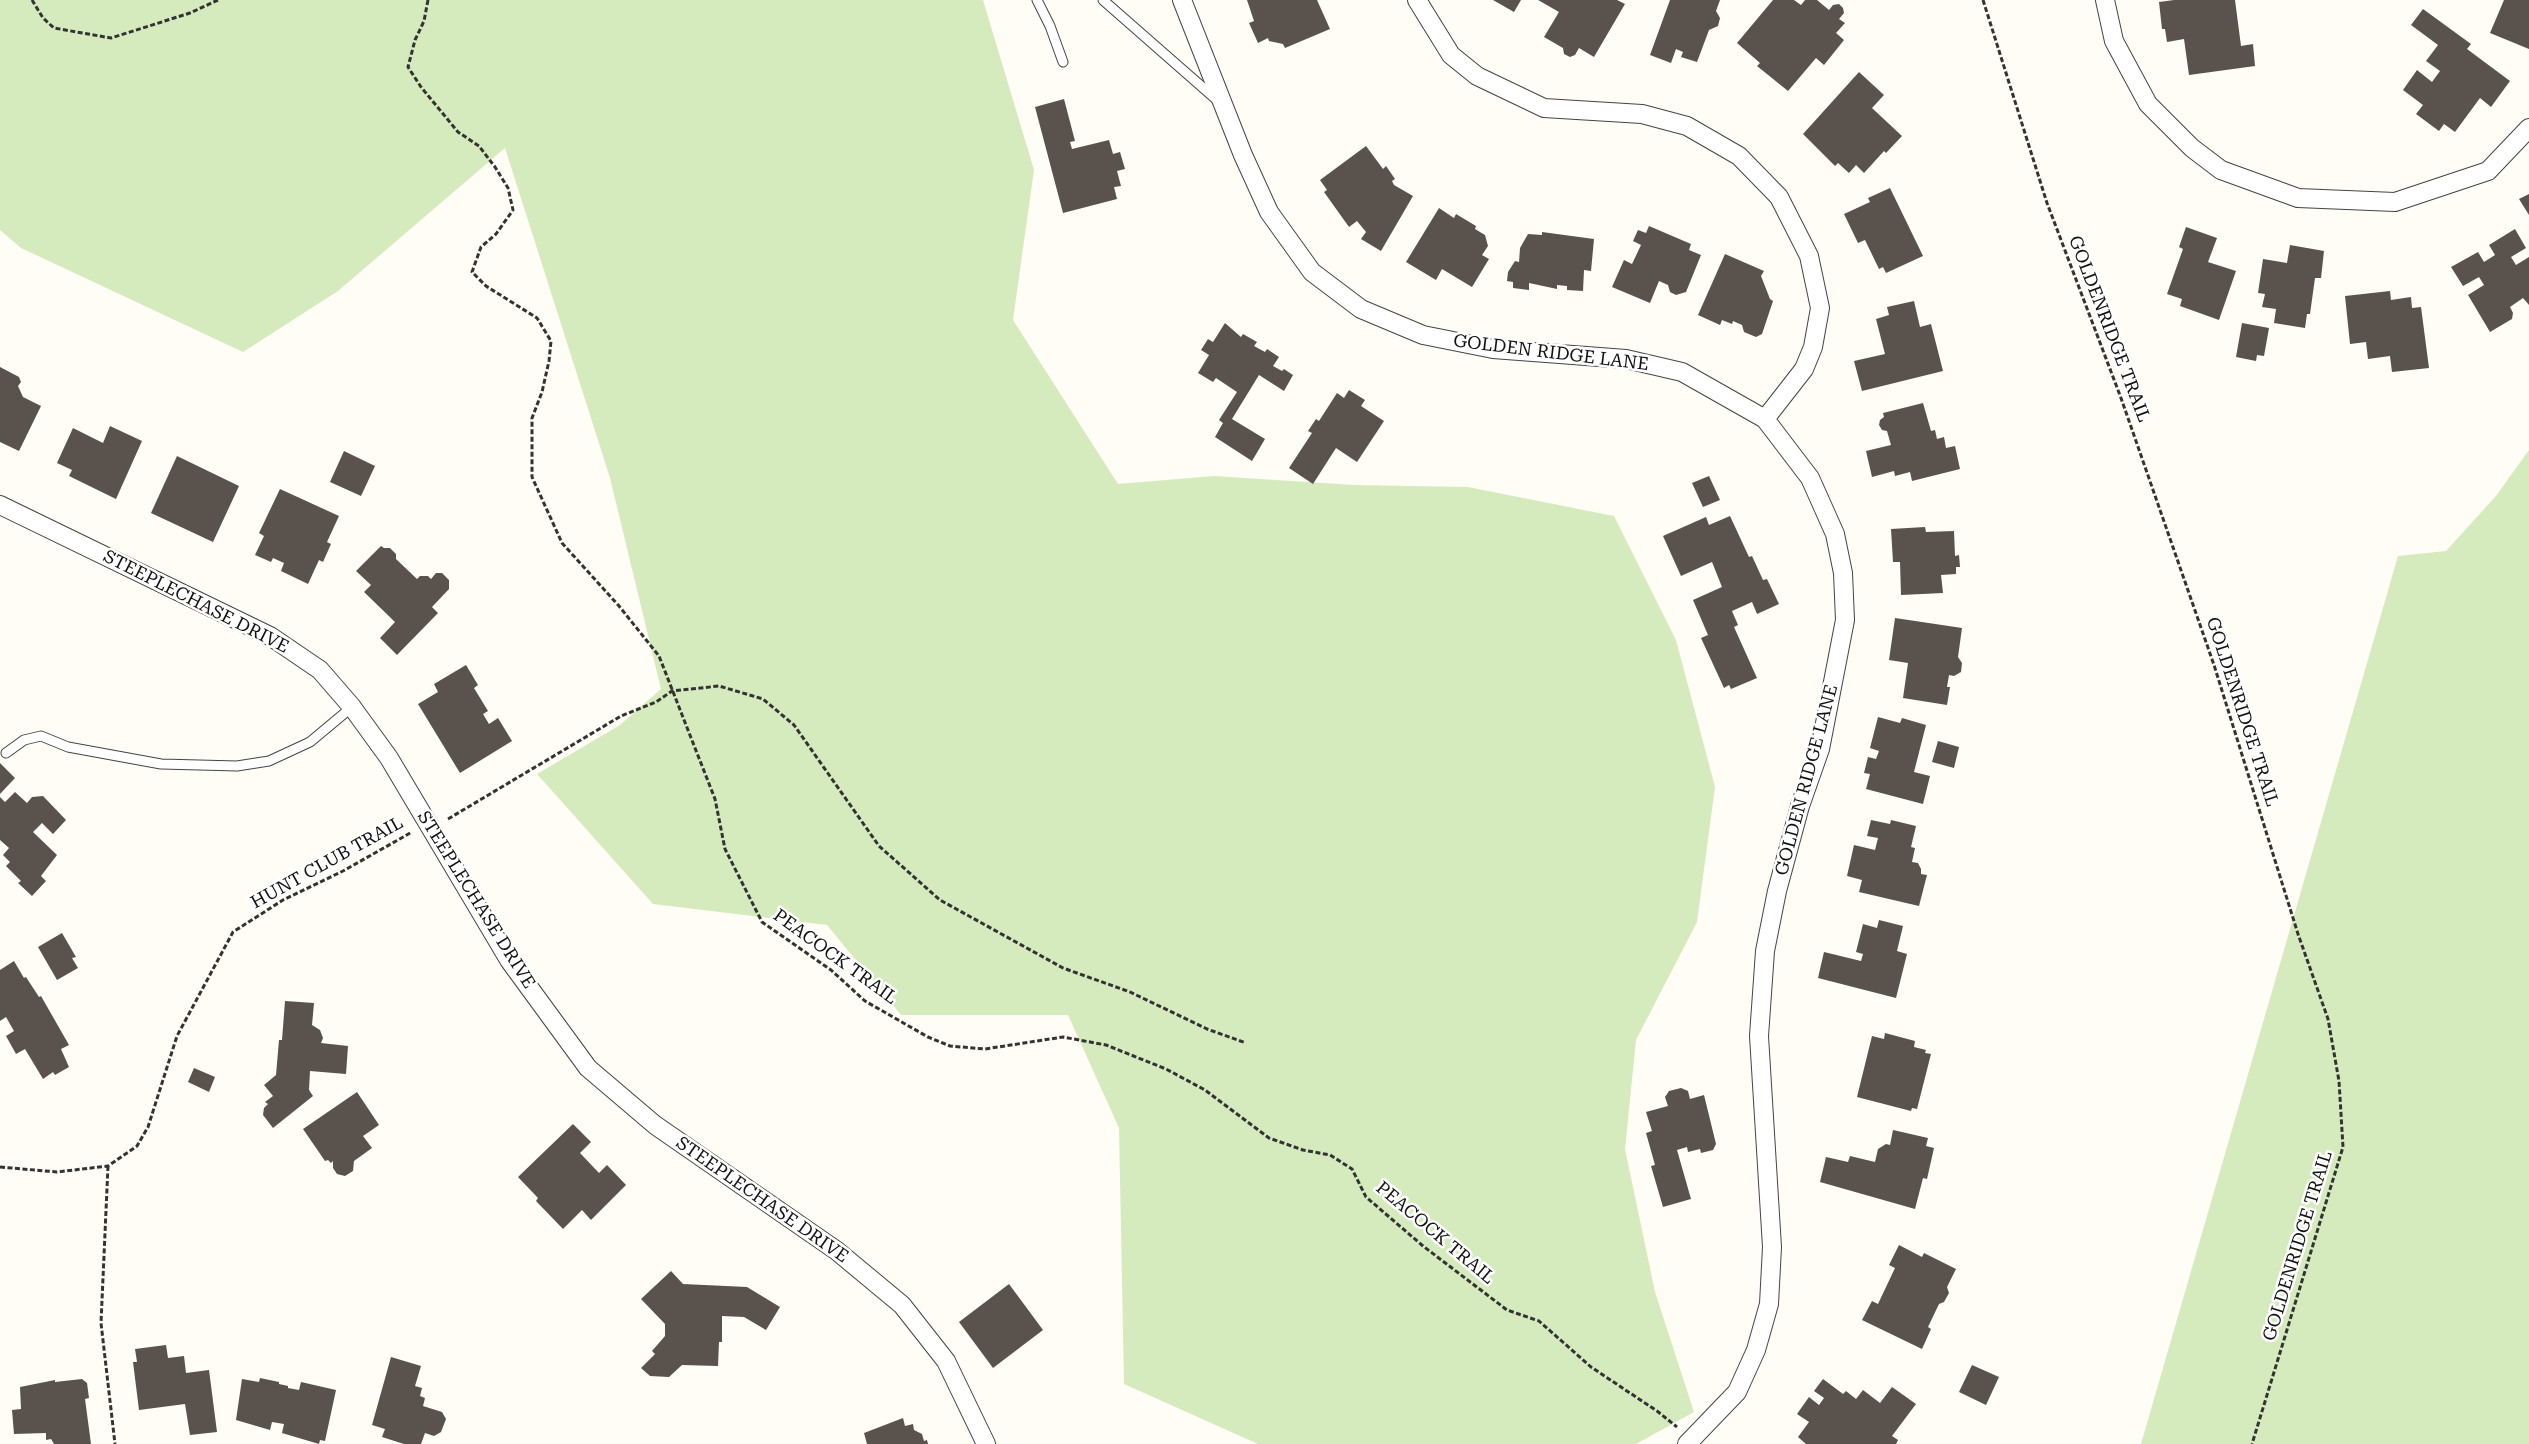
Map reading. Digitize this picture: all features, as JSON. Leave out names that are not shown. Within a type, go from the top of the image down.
[{"type":"street","name":"GOLDEN RIDGE LANE","points":[[1182,0],[1223,105],[1269,212],[1312,272],[1361,309],[1423,335],[1476,345],[1626,359],[1682,372],[1765,419],[1810,478],[1835,534],[1843,573],[1845,620],[1820,749],[1800,806],[1780,881],[1765,951],[1759,1036],[1772,1247],[1769,1304],[1756,1350],[1737,1392],[1689,1442]]},
{"type":"street","points":[[1417,0],[1451,55],[1477,76],[1544,108],[1642,114],[1687,126],[1739,156],[1778,197],[1809,256],[1820,308],[1813,347],[1804,369],[1765,419]]},
{"type":"street","points":[[2105,0],[2114,41],[2148,104],[2192,148],[2221,170],[2298,198],[2395,202],[2488,171],[2529,128]]},
{"type":"street","name":"STEEPLECHASE DRIVE","points":[[0,505],[270,636],[320,670],[352,707],[389,758],[509,960],[588,1068],[655,1125],[837,1251],[902,1305],[946,1361],[986,1444]]},
{"type":"lane","points":[[1037,0],[1050,26],[1063,62]]},
{"type":"lane","points":[[1103,0],[1223,105]]},
{"type":"lane","points":[[6,753],[24,740],[41,736],[68,747],[161,764],[237,766],[269,761],[310,742],[352,707]]},
{"type":"path","points":[[32,0],[43,18],[54,28],[111,38],[190,13],[218,0]]},
{"type":"path","name":"PEACOCK TRAIL","points":[[428,0],[424,21],[415,40],[408,67],[421,88],[458,132],[479,146],[495,167],[508,188],[513,210],[496,234],[481,247],[472,272],[486,286],[537,318],[551,340],[550,361],[542,392],[532,418],[532,477],[562,543],[621,608],[659,656],[715,799],[725,849],[762,922],[831,970],[866,1001],[928,1037],[950,1046],[985,1049],[1063,1037],[1106,1045],[1166,1069],[1205,1090],[1269,1138],[1303,1150],[1330,1155],[1352,1169],[1366,1197],[1423,1246],[1507,1310],[1539,1321],[1591,1367],[1657,1411],[1689,1442]]},
{"type":"path","name":"GOLDENRIDGE TRAIL","points":[[1983,0],[2047,203],[2121,398],[2214,665],[2292,915],[2328,1019],[2339,1082],[2343,1147],[2252,1444]]},
{"type":"path","points":[[672,691],[719,686],[763,699],[794,725],[879,846],[940,900],[1063,968],[1130,992],[1207,1029],[1246,1043]]},
{"type":"path","name":"HUNT CLUB TRAIL","points":[[0,1167],[58,1172],[108,1166],[136,1146],[148,1127],[177,1036],[233,932],[283,900],[343,871],[405,834],[448,819],[621,716],[656,702],[672,691]]},
{"type":"path","points":[[108,1166],[101,1323],[115,1444]]},
{"type":"green space","points":[[0,0],[983,0],[1034,170],[1013,320],[1118,484],[1214,476],[1354,485],[1468,487],[1614,516],[1676,640],[1715,787],[1697,922],[1636,1040],[1625,1149],[1655,1292],[1694,1412],[1636,1444],[1258,1444],[1124,1384],[1119,1128],[1068,1015],[901,1015],[827,925],[653,904],[537,774],[620,725],[661,689],[610,478],[505,148],[338,291],[243,352],[21,248],[0,230]]},
{"type":"green space","points":[[2529,450],[2529,1444],[2141,1444],[2398,556],[2446,551],[2496,496]]},
{"type":"building","points":[[1247,0],[1317,0],[1330,29],[1285,48],[1283,44],[1269,41],[1268,38],[1258,43],[1249,23],[1254,21]]},
{"type":"building","points":[[1493,0],[1521,0],[1514,12]]},
{"type":"building","points":[[1538,0],[1617,0],[1625,4],[1594,57],[1579,48],[1575,55],[1570,57],[1564,54],[1563,48],[1544,37],[1559,12]]},
{"type":"building","points":[[1670,0],[1720,0],[1716,11],[1720,18],[1718,26],[1709,30],[1697,62],[1681,57],[1683,52],[1676,49],[1671,63],[1650,55]]},
{"type":"building","points":[[1773,0],[1794,0],[1801,5],[1805,0],[1817,0],[1829,10],[1833,5],[1839,4],[1843,8],[1844,13],[1839,19],[1845,23],[1836,33],[1844,40],[1824,65],[1816,58],[1788,91],[1757,66],[1760,63],[1737,43]]},
{"type":"building","points":[[2174,0],[2235,0],[2241,46],[2253,44],[2255,66],[2189,75],[2184,39],[2167,42],[2165,29],[2162,29],[2159,2]]},
{"type":"building","points":[[2504,0],[2529,0],[2529,49],[2490,33]]},
{"type":"building","points":[[2423,9],[2471,44],[2467,49],[2510,81],[2491,107],[2480,98],[2455,132],[2444,124],[2439,131],[2416,114],[2423,105],[2403,90],[2417,70],[2432,82],[2440,71],[2426,61],[2438,45],[2411,25]]},
{"type":"building","points":[[1859,72],[1884,95],[1872,108],[1902,136],[1886,153],[1884,151],[1864,173],[1856,165],[1849,173],[1838,163],[1835,166],[1803,134]]},
{"type":"building","points":[[1064,99],[1075,141],[1070,142],[1072,149],[1109,140],[1113,154],[1120,152],[1125,169],[1117,171],[1121,186],[1114,187],[1117,199],[1063,213],[1035,107]]},
{"type":"building","points":[[1366,146],[1383,169],[1386,166],[1395,179],[1392,181],[1394,185],[1413,196],[1381,251],[1361,239],[1366,232],[1357,221],[1349,227],[1324,192],[1327,190],[1320,180]]},
{"type":"building","points":[[1890,188],[1923,256],[1886,273],[1883,267],[1879,269],[1865,240],[1858,243],[1844,214],[1870,202],[1868,198]]},
{"type":"building","points":[[2529,194],[2529,215],[2519,199]]},
{"type":"building","points":[[1439,208],[1454,218],[1456,214],[1476,226],[1475,229],[1485,235],[1488,246],[1482,255],[1489,259],[1472,287],[1442,269],[1436,280],[1406,262]]},
{"type":"building","points":[[1649,226],[1691,244],[1689,250],[1701,255],[1686,292],[1676,295],[1670,292],[1668,285],[1659,281],[1650,303],[1612,287],[1624,260],[1632,264],[1641,245],[1633,241],[1638,230],[1646,233]]},
{"type":"building","points":[[2186,227],[2217,238],[2208,262],[2236,271],[2219,320],[2180,306],[2182,299],[2167,294],[2183,249],[2179,247]]},
{"type":"building","points":[[2515,229],[2526,248],[2511,257],[2516,265],[2529,257],[2529,305],[2523,298],[2510,307],[2513,313],[2512,319],[2490,332],[2468,295],[2484,285],[2479,277],[2463,286],[2451,267],[2478,252],[2484,262],[2495,255],[2489,245]]},
{"type":"building","points":[[1542,232],[1594,239],[1591,271],[1584,270],[1583,291],[1567,290],[1567,286],[1557,285],[1557,289],[1529,283],[1529,290],[1513,288],[1513,282],[1507,281],[1508,272],[1515,261],[1519,262],[1520,248],[1528,234],[1542,235]]},
{"type":"building","points":[[2290,245],[2324,251],[2321,278],[2315,278],[2310,314],[2307,314],[2305,328],[2274,323],[2276,309],[2262,307],[2265,294],[2258,293],[2263,259],[2287,263]]},
{"type":"building","points":[[1725,254],[1764,271],[1761,276],[1770,299],[1773,301],[1762,334],[1756,337],[1744,332],[1742,325],[1733,321],[1732,324],[1722,320],[1720,325],[1698,315]]},
{"type":"building","points":[[2390,291],[2391,300],[2411,297],[2412,308],[2421,307],[2429,368],[2392,372],[2390,356],[2368,359],[2366,342],[2350,344],[2345,296]]},
{"type":"building","points":[[1914,301],[1920,327],[1931,324],[1943,371],[1862,391],[1854,361],[1885,354],[1876,319],[1889,315],[1887,307]]},
{"type":"building","points":[[1225,323],[1241,337],[1243,334],[1257,342],[1254,346],[1265,352],[1267,349],[1279,357],[1273,366],[1282,371],[1284,369],[1293,375],[1284,391],[1259,375],[1232,419],[1265,439],[1252,461],[1215,437],[1223,423],[1219,420],[1237,392],[1216,378],[1213,382],[1198,373],[1209,355],[1201,350],[1208,339],[1213,342]]},
{"type":"building","points":[[2242,323],[2269,328],[2264,356],[2257,355],[2256,361],[2236,357]]},
{"type":"building","points":[[0,367],[19,377],[21,382],[18,386],[23,397],[41,406],[19,451],[0,442]]},
{"type":"building","points":[[1349,390],[1365,400],[1361,406],[1384,421],[1357,462],[1336,448],[1313,484],[1289,468],[1312,433],[1308,431],[1316,419],[1319,421],[1337,393],[1344,398]]},
{"type":"building","points":[[1923,403],[1931,431],[1935,430],[1937,439],[1944,437],[1946,448],[1955,446],[1960,469],[1912,481],[1910,472],[1895,476],[1894,471],[1872,477],[1866,451],[1891,445],[1887,431],[1882,430],[1879,425],[1880,420],[1884,417],[1883,413]]},
{"type":"building","points":[[110,426],[142,441],[116,499],[69,476],[72,470],[57,463],[73,428],[103,443]]},
{"type":"building","points":[[344,451],[375,466],[361,496],[330,482]]},
{"type":"building","points":[[177,456],[239,486],[213,542],[151,513]]},
{"type":"building","points":[[1709,476],[1720,500],[1703,507],[1692,483]]},
{"type":"building","points":[[280,489],[339,516],[327,542],[331,544],[323,562],[319,560],[308,584],[281,571],[284,563],[273,558],[271,562],[255,555],[264,536],[259,533]]},
{"type":"building","points":[[1730,516],[1749,557],[1752,556],[1763,580],[1767,579],[1779,604],[1757,614],[1752,602],[1732,611],[1738,625],[1734,627],[1757,678],[1731,689],[1729,685],[1724,688],[1701,638],[1708,635],[1693,600],[1722,587],[1712,562],[1681,576],[1663,536],[1706,517],[1709,525]]},
{"type":"building","points":[[1925,527],[1926,532],[1954,531],[1955,556],[1959,555],[1960,567],[1956,567],[1956,574],[1941,575],[1943,593],[1901,595],[1900,562],[1893,562],[1891,529]]},
{"type":"building","points":[[381,546],[390,548],[396,554],[396,559],[417,579],[420,576],[428,576],[431,579],[436,573],[442,573],[449,580],[449,589],[432,607],[438,613],[397,655],[380,638],[395,622],[364,592],[371,585],[356,571]]},
{"type":"building","points":[[1895,618],[1962,628],[1958,657],[1962,663],[1961,672],[1954,676],[1949,675],[1947,687],[1950,687],[1947,705],[1903,698],[1908,663],[1889,660]]},
{"type":"building","points":[[466,665],[478,685],[474,688],[488,711],[483,714],[489,724],[498,718],[512,741],[460,773],[418,704],[438,692],[434,684]]},
{"type":"building","points":[[1878,717],[1900,723],[1902,718],[1926,725],[1914,772],[1930,776],[1923,804],[1866,789],[1870,774],[1864,773],[1868,757],[1876,759],[1879,751],[1870,748]]},
{"type":"building","points":[[1938,741],[1959,747],[1954,768],[1932,762]]},
{"type":"building","points":[[0,763],[15,778],[0,794]]},
{"type":"building","points":[[15,792],[27,803],[32,797],[43,796],[66,820],[53,834],[42,823],[33,832],[57,855],[41,876],[46,881],[32,896],[18,883],[21,881],[6,866],[10,862],[3,855],[9,848],[0,840],[0,797],[5,802]]},
{"type":"building","points":[[1871,820],[1890,824],[1891,820],[1916,826],[1911,847],[1915,848],[1912,862],[1918,863],[1921,874],[1927,875],[1919,906],[1859,892],[1862,880],[1847,876],[1854,845],[1875,850],[1878,838],[1867,836]]},
{"type":"building","points":[[1879,920],[1903,926],[1897,951],[1907,954],[1896,998],[1818,978],[1824,952],[1861,961],[1863,954],[1856,952],[1863,924],[1877,928]]},
{"type":"building","points":[[62,933],[76,957],[72,958],[78,968],[57,980],[38,947]]},
{"type":"building","points":[[14,961],[24,978],[26,977],[39,997],[41,996],[69,1045],[61,1049],[69,1067],[55,1075],[53,1072],[43,1079],[25,1049],[16,1054],[6,1036],[14,1031],[6,1017],[0,1021],[0,970]]},
{"type":"building","points":[[285,1001],[314,1003],[312,1025],[320,1030],[323,1038],[321,1043],[348,1046],[346,1074],[310,1071],[309,1090],[313,1096],[273,1128],[263,1115],[264,1108],[268,1104],[265,1102],[273,1096],[264,1085],[276,1075],[279,1040],[282,1040]]},
{"type":"building","points":[[1885,1033],[1915,1041],[1914,1047],[1926,1050],[1925,1053],[1931,1054],[1917,1109],[1912,1108],[1911,1111],[1857,1097],[1872,1036],[1884,1039]]},
{"type":"building","points":[[194,1068],[215,1077],[209,1092],[188,1082]]},
{"type":"building","points":[[1681,1088],[1688,1091],[1690,1099],[1704,1095],[1716,1144],[1713,1150],[1701,1153],[1700,1149],[1688,1152],[1687,1147],[1677,1150],[1691,1199],[1663,1207],[1651,1166],[1655,1165],[1646,1133],[1652,1131],[1646,1112],[1668,1106],[1665,1097],[1669,1091]]},
{"type":"building","points":[[357,1092],[379,1125],[363,1136],[372,1148],[354,1161],[353,1171],[345,1176],[337,1174],[333,1168],[333,1161],[331,1163],[328,1160],[325,1161],[303,1129]]},
{"type":"building","points":[[573,1124],[591,1142],[580,1153],[599,1173],[607,1165],[626,1185],[591,1220],[582,1210],[563,1229],[536,1201],[538,1198],[518,1177]]},
{"type":"building","points":[[1893,1130],[1928,1138],[1926,1146],[1934,1148],[1927,1179],[1923,1178],[1915,1209],[1820,1182],[1826,1157],[1848,1162],[1850,1156],[1875,1162],[1878,1149],[1886,1144],[1890,1145]]},
{"type":"building","points":[[1899,1245],[1922,1257],[1924,1253],[1956,1269],[1947,1287],[1949,1293],[1944,1302],[1939,1304],[1928,1327],[1931,1329],[1922,1349],[1862,1320],[1872,1301],[1878,1304],[1895,1268],[1889,1265]]},
{"type":"building","points":[[671,1271],[683,1284],[747,1287],[780,1307],[766,1330],[744,1317],[722,1316],[722,1342],[719,1342],[718,1366],[682,1365],[669,1377],[650,1376],[641,1368],[655,1354],[652,1351],[665,1336],[665,1324],[641,1299]]},
{"type":"building","points":[[1009,1284],[1043,1330],[993,1368],[959,1322]]},
{"type":"building","points":[[166,1345],[168,1358],[184,1356],[186,1373],[209,1370],[217,1432],[190,1435],[185,1404],[139,1410],[133,1362],[137,1362],[135,1349]]},
{"type":"building","points":[[391,1357],[421,1366],[415,1386],[422,1388],[420,1396],[425,1398],[423,1406],[442,1412],[446,1419],[441,1432],[434,1436],[425,1433],[421,1444],[404,1444],[382,1437],[385,1429],[372,1425]]},
{"type":"building","points":[[1972,1365],[1999,1377],[1986,1405],[1959,1392]]},
{"type":"building","points":[[260,1378],[279,1382],[279,1384],[288,1386],[288,1388],[299,1390],[301,1382],[336,1390],[325,1441],[320,1440],[319,1444],[282,1433],[284,1424],[272,1422],[270,1430],[236,1420],[242,1379],[259,1382]]},
{"type":"building","points":[[82,1379],[87,1383],[89,1398],[85,1399],[91,1444],[54,1444],[51,1439],[46,1440],[46,1433],[14,1434],[12,1410],[21,1409],[20,1387],[55,1380],[55,1382]]},
{"type":"building","points":[[1823,1379],[1843,1394],[1846,1391],[1856,1399],[1863,1390],[1880,1403],[1892,1387],[1916,1404],[1892,1436],[1898,1440],[1896,1444],[1806,1444],[1798,1437],[1809,1422],[1797,1414],[1809,1397],[1819,1405],[1824,1398],[1814,1391]]},
{"type":"building","points":[[903,1418],[905,1426],[913,1424],[914,1430],[922,1434],[924,1441],[927,1440],[928,1444],[867,1444],[864,1433]]}]
